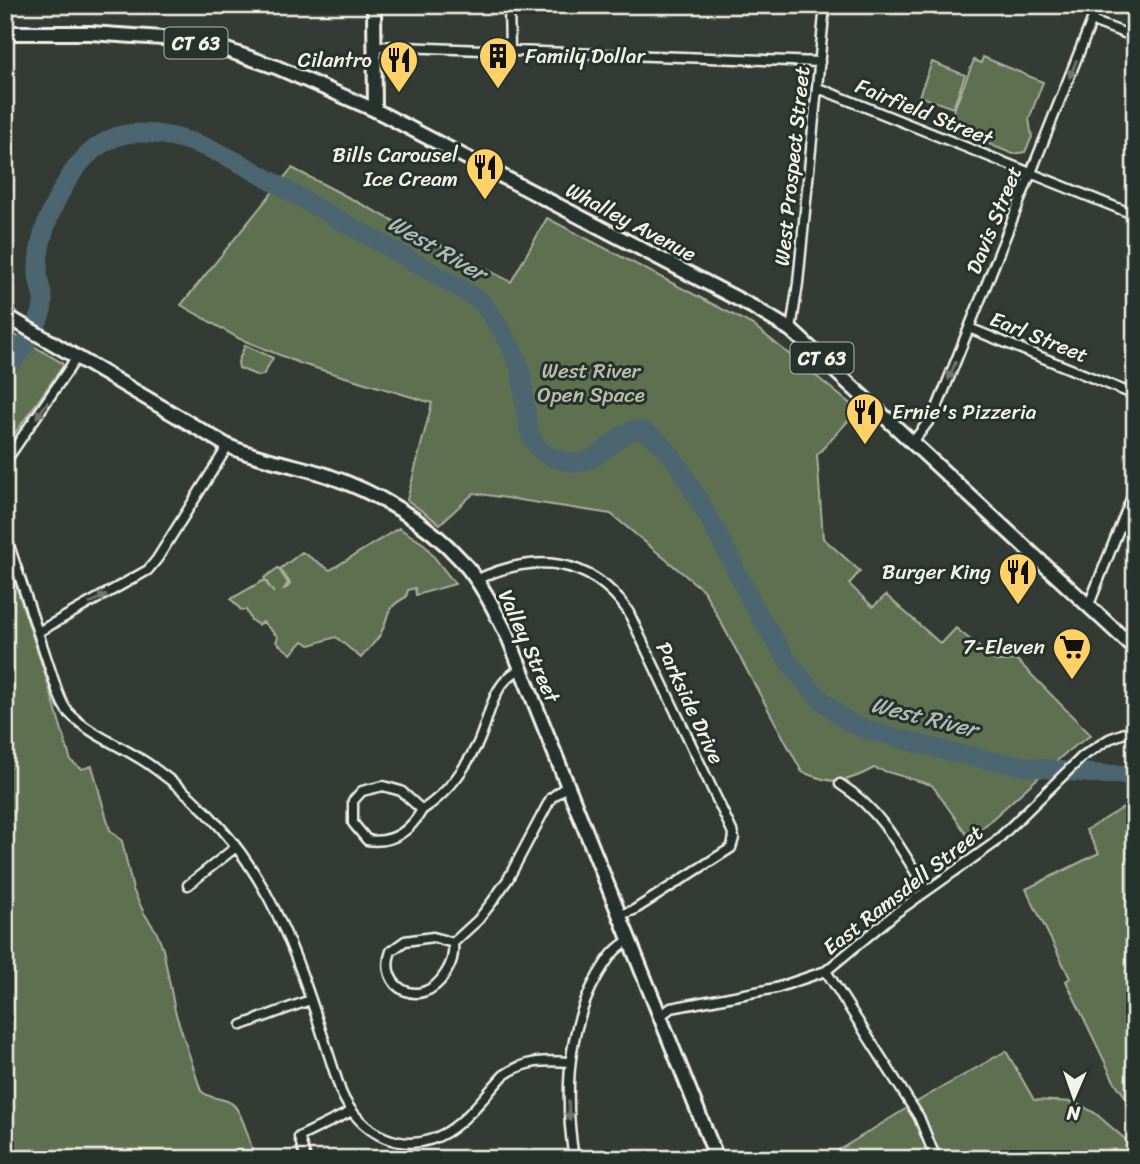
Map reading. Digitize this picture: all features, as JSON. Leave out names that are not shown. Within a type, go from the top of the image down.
[{"type":"main road","points":[[374,5],[375,110]]},
{"type":"main road","name":"Whalley Avenue","points":[[5,33],[156,36],[218,47],[275,67],[375,110],[753,307],[791,330],[1135,649]]},
{"type":"main road","name":"Valley Street","points":[[7,316],[228,446],[251,455],[323,474],[366,490],[403,512],[460,559],[498,616],[521,669],[717,1159]]},
{"type":"street","points":[[509,5],[510,50]]},
{"type":"street","name":"West Prospect Street","points":[[791,330],[825,5]]},
{"type":"street","name":"Davis Street","points":[[912,443],[935,413],[1098,5]]},
{"type":"street","points":[[1092,21],[1135,37]]},
{"type":"street","points":[[374,46],[820,62]]},
{"type":"street","name":"Fairfield Street","points":[[818,88],[1135,215]]},
{"type":"street","name":"Earl Street","points":[[969,328],[1135,395]]},
{"type":"street","points":[[5,462],[77,357]]},
{"type":"street","points":[[38,632],[148,570],[228,446]]},
{"type":"street","points":[[1088,607],[1135,489]]},
{"type":"street","points":[[5,533],[57,690],[67,712],[174,783],[199,804],[236,847],[260,881],[286,930],[341,1092],[350,1112],[368,1130],[393,1140],[422,1141],[449,1131],[514,1068],[534,1061],[570,1062]]},
{"type":"street","name":"Parkside Drive","points":[[476,580],[500,571],[540,563],[562,564],[589,573],[604,583],[628,611],[732,831],[734,838],[731,848],[634,911],[620,915]]},
{"type":"street","points":[[422,810],[401,791],[383,786],[373,787],[362,791],[353,800],[353,823],[367,840],[387,841],[404,832],[422,810],[443,795],[454,782],[478,742],[501,683],[508,675],[521,669]]},
{"type":"street","name":"East Ramsdell Street","points":[[660,1016],[671,1008],[776,988],[826,971],[926,890],[993,844],[1083,757],[1109,739],[1135,729]]},
{"type":"street","points":[[840,784],[859,796],[887,826],[926,890]]},
{"type":"street","points":[[453,943],[433,937],[405,940],[396,945],[388,958],[391,976],[396,984],[408,992],[422,993],[438,984],[453,961],[453,943],[478,920],[492,902],[554,793],[567,786]]},
{"type":"street","points":[[188,885],[236,847]]},
{"type":"street","points":[[574,1159],[569,1116],[570,1062],[583,1006],[596,979],[615,950],[630,940]]},
{"type":"street","points":[[826,971],[919,1117],[936,1159]]},
{"type":"street","points":[[242,1025],[310,1000]]},
{"type":"street","points":[[306,1159],[299,1137],[350,1112]]},
{"type":"green space","points":[[983,57],[1043,82],[1029,119],[1032,137],[1025,152],[1013,154],[947,127],[974,60],[981,63]]},
{"type":"green space","points":[[932,62],[965,75],[953,108],[919,96]]},
{"type":"green space","name":"West River Open Space","points":[[292,168],[511,282],[547,218],[753,325],[858,410],[817,455],[823,538],[860,571],[849,584],[873,607],[886,595],[941,644],[956,628],[996,661],[1017,660],[1091,735],[1069,750],[970,839],[932,785],[874,768],[839,781],[802,772],[704,591],[611,514],[474,493],[440,524],[407,500],[432,403],[302,364],[240,339],[181,305]]},
{"type":"green space","points":[[5,329],[63,366],[5,447]]},
{"type":"green space","points":[[245,345],[273,358],[263,375],[258,376],[239,368],[238,362]]},
{"type":"green space","points":[[399,528],[424,544],[455,584],[416,595],[415,588],[408,590],[406,597],[390,610],[380,635],[361,658],[336,637],[310,645],[303,641],[291,654],[276,642],[278,637],[263,622],[258,625],[251,620],[246,610],[241,610],[231,599],[264,580],[274,593],[264,578],[278,568],[288,583],[284,589],[288,587],[290,583],[280,569],[302,552],[330,570]]},
{"type":"green space","points":[[5,552],[71,761],[82,769],[92,766],[110,830],[122,841],[133,890],[163,949],[175,1011],[201,1091],[231,1103],[239,1112],[255,1159],[5,1159]]},
{"type":"green space","points":[[1135,801],[1135,1125],[1124,1095],[1114,1081],[1066,981],[1070,978],[1026,889],[1099,853],[1086,830]]},
{"type":"green space","points":[[1006,1051],[1034,1100],[1075,1102],[1095,1113],[1132,1145],[1135,1159],[832,1159],[831,1155]]},
{"type":"waterway","name":"West River","points":[[5,372],[30,337],[41,314],[43,297],[38,278],[38,261],[42,238],[55,204],[79,164],[104,142],[125,134],[160,135],[206,147],[249,168],[481,301],[517,360],[530,432],[534,442],[546,454],[561,460],[580,462],[596,456],[632,431],[641,431],[652,436],[681,469],[756,609],[785,656],[807,685],[849,722],[944,751],[995,761],[1072,772],[1135,775]]},
{"type":"place","name":"Family Dollar","points":[[498,90]]},
{"type":"place","name":"Cilantro","points":[[399,94]]},
{"type":"place","name":"Bills Carousel Ice Cream","points":[[485,201]]},
{"type":"place","name":"Ernie's Pizzeria","points":[[865,446]]},
{"type":"place","name":"Burger King","points":[[1018,606]]},
{"type":"place","name":"7-Eleven","points":[[1072,681]]}]
